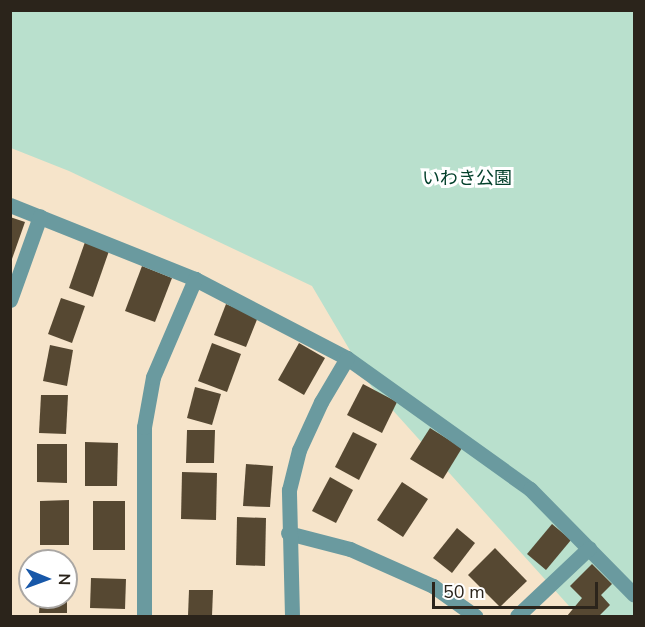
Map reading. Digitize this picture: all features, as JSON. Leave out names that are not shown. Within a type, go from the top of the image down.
[{"type":"street","points":[[10,205],[195,279],[347,358],[530,489],[634,595]]},
{"type":"street","points":[[10,300],[40,216]]},
{"type":"street","points":[[144,616],[144,427],[153,377],[195,279]]},
{"type":"street","points":[[292,616],[288,533],[289,490],[299,450],[321,402],[347,358]]},
{"type":"street","points":[[288,533],[350,549],[434,586],[475,616]]},
{"type":"street","points":[[517,616],[589,548]]},
{"type":"green space","name":"いわき公園","points":[[10,11],[634,11],[634,616],[578,616],[371,386],[312,286],[69,171],[11,148]]},
{"type":"building","points":[[10,217],[25,222],[12,259],[10,258]]},
{"type":"building","points":[[85,242],[109,251],[93,297],[69,288]]},
{"type":"building","points":[[142,266],[172,278],[155,322],[125,311]]},
{"type":"building","points":[[61,298],[85,306],[72,343],[48,334]]},
{"type":"building","points":[[226,304],[258,317],[246,347],[214,335]]},
{"type":"building","points":[[212,343],[241,354],[227,392],[198,381]]},
{"type":"building","points":[[299,343],[325,358],[304,395],[278,380]]},
{"type":"building","points":[[50,345],[73,350],[67,386],[43,381]]},
{"type":"building","points":[[363,384],[397,402],[382,433],[347,415]]},
{"type":"building","points":[[195,387],[221,394],[212,425],[187,418]]},
{"type":"building","points":[[41,395],[68,395],[66,434],[39,433]]},
{"type":"building","points":[[430,428],[462,448],[443,479],[410,459]]},
{"type":"building","points":[[187,430],[215,430],[214,463],[186,463]]},
{"type":"building","points":[[353,432],[377,444],[359,480],[335,467]]},
{"type":"building","points":[[85,442],[118,443],[117,486],[85,486]]},
{"type":"building","points":[[37,444],[67,444],[67,483],[37,482]]},
{"type":"building","points":[[246,464],[273,466],[270,507],[243,506]]},
{"type":"building","points":[[182,472],[217,473],[216,520],[181,519]]},
{"type":"building","points":[[330,477],[353,490],[336,523],[312,511]]},
{"type":"building","points":[[402,482],[428,499],[403,537],[377,520]]},
{"type":"building","points":[[69,500],[69,545],[40,545],[40,501]]},
{"type":"building","points":[[93,501],[125,501],[125,550],[93,550]]},
{"type":"building","points":[[237,517],[266,518],[265,566],[236,565]]},
{"type":"building","points":[[552,524],[571,540],[546,570],[527,554]]},
{"type":"building","points":[[457,528],[475,543],[452,573],[433,558]]},
{"type":"building","points":[[495,548],[527,581],[500,607],[468,575]]},
{"type":"building","points":[[592,564],[612,584],[601,595],[610,605],[599,616],[567,616],[582,598],[570,586]]},
{"type":"building","points":[[91,578],[126,579],[125,609],[90,608]]},
{"type":"building","points":[[189,590],[213,590],[212,616],[188,616]]},
{"type":"building","points":[[39,609],[67,609],[67,613],[39,613]]}]
